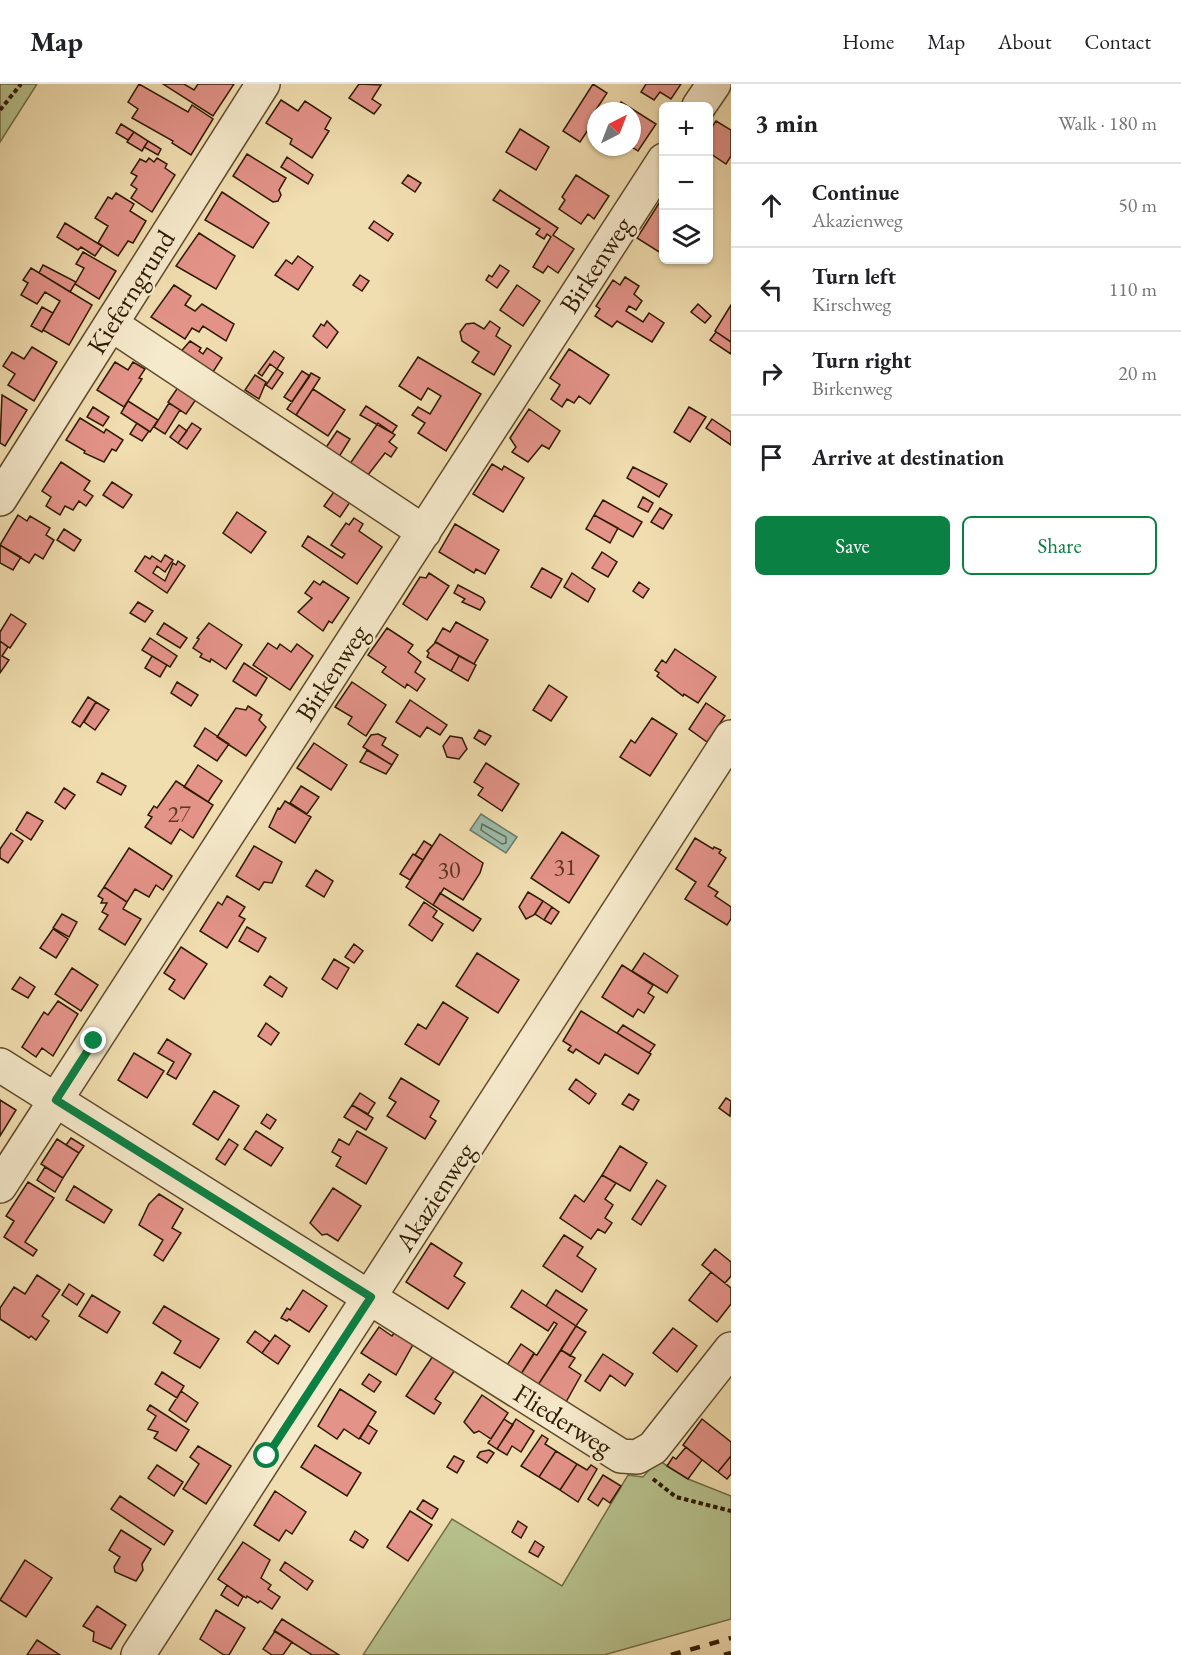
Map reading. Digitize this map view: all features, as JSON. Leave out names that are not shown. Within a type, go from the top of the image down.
[{"type":"street","name":"Kieferngrund","points":[[0,499],[262,84]]},
{"type":"street","points":[[702,102],[714,84]]},
{"type":"street","name":"Birkenweg","points":[[0,1186],[659,166]]},
{"type":"street","points":[[111,324],[424,532]]},
{"type":"street","name":"Akazienweg","points":[[138,1655],[731,737]]},
{"type":"street","name":"Fliederweg","points":[[0,1065],[621,1456],[637,1457],[652,1448],[731,1349]]},
{"type":"path","points":[[0,110],[21,84]]},
{"type":"path","points":[[621,1456],[676,1497],[731,1511]]},
{"type":"green space","points":[[0,84],[37,84],[0,142]]},
{"type":"green space","points":[[658,1460],[688,1479],[731,1496],[731,1619],[604,1655],[363,1655],[452,1519],[562,1586],[628,1475],[643,1477]]},
{"type":"water","points":[[481,814],[517,837],[506,853],[470,830]]},
{"type":"building","points":[[139,84],[188,112],[192,105],[213,119],[191,155],[172,143],[173,141],[132,118],[138,109],[128,102]]},
{"type":"building","points":[[163,84],[184,84],[194,90],[198,84],[234,84],[213,116]]},
{"type":"building","points":[[359,84],[381,85],[372,99],[381,105],[374,114],[349,98]]},
{"type":"building","points":[[593,84],[607,93],[601,102],[587,102],[587,132],[580,142],[563,131]]},
{"type":"building","points":[[646,84],[681,84],[671,99],[660,92],[654,100],[641,92]]},
{"type":"building","points":[[281,100],[298,111],[305,101],[331,118],[325,129],[329,131],[312,158],[290,144],[292,139],[266,123]]},
{"type":"building","points":[[641,115],[656,124],[641,146]]},
{"type":"building","points":[[716,121],[731,130],[731,156],[726,164],[713,155],[713,126]]},
{"type":"building","points":[[121,124],[134,132],[128,140],[116,133]]},
{"type":"building","points":[[520,129],[549,147],[536,170],[506,152]]},
{"type":"building","points":[[134,132],[148,141],[142,151],[127,142]]},
{"type":"building","points":[[148,141],[161,149],[158,155],[144,147]]},
{"type":"building","points":[[247,154],[286,178],[279,190],[281,195],[278,201],[273,202],[233,176]]},
{"type":"building","points":[[287,157],[313,175],[308,184],[281,167]]},
{"type":"building","points":[[149,158],[154,162],[157,158],[167,164],[165,168],[175,175],[152,212],[131,198],[137,189],[131,185],[137,176],[131,173],[140,159],[146,162]]},
{"type":"building","points":[[408,175],[421,183],[415,192],[402,183]]},
{"type":"building","points":[[576,175],[609,196],[594,219],[588,214],[581,224],[559,209],[565,200],[562,197]]},
{"type":"building","points":[[500,190],[558,228],[553,235],[574,249],[558,273],[548,266],[543,273],[533,267],[551,237],[547,234],[544,239],[536,234],[540,229],[493,200]]},
{"type":"building","points":[[222,192],[269,223],[253,248],[205,220]]},
{"type":"building","points":[[116,193],[134,204],[130,211],[146,221],[133,243],[128,241],[118,256],[98,243],[108,226],[95,218],[108,197],[112,199]]},
{"type":"building","points":[[659,203],[659,252],[637,238]]},
{"type":"building","points":[[374,221],[393,234],[388,241],[369,228]]},
{"type":"building","points":[[65,223],[102,246],[95,256],[81,247],[78,250],[57,237]]},
{"type":"building","points":[[199,233],[235,256],[216,289],[176,266]]},
{"type":"building","points":[[83,252],[116,271],[99,299],[75,284],[84,268],[76,264]]},
{"type":"building","points":[[298,256],[313,267],[298,290],[275,275],[286,260],[292,264]]},
{"type":"building","points":[[43,265],[76,282],[70,292],[39,273]]},
{"type":"building","points":[[500,265],[509,271],[497,288],[486,280],[489,275],[492,277]]},
{"type":"building","points":[[31,268],[92,305],[69,345],[43,330],[60,301],[45,292],[37,304],[21,295],[28,283],[23,280]]},
{"type":"building","points":[[360,275],[369,281],[362,291],[353,285]]},
{"type":"building","points":[[625,277],[639,286],[634,294],[642,301],[636,310],[629,306],[626,311],[643,322],[649,313],[664,323],[652,342],[617,321],[612,327],[595,316],[600,309],[596,306],[613,280],[620,285]]},
{"type":"building","points":[[174,285],[191,296],[185,305],[195,311],[202,304],[234,324],[226,341],[203,326],[199,332],[192,328],[185,339],[151,317]]},
{"type":"building","points":[[517,285],[540,301],[523,326],[500,310]]},
{"type":"building","points":[[698,304],[711,316],[705,323],[691,312]]},
{"type":"building","points":[[731,305],[731,342],[715,331]]},
{"type":"building","points":[[42,307],[53,313],[42,332],[31,326]]},
{"type":"building","points":[[327,321],[338,332],[327,348],[313,336],[321,324],[324,326]]},
{"type":"building","points":[[490,321],[500,328],[496,336],[511,346],[494,375],[472,362],[479,352],[462,341],[460,332],[466,324],[474,323],[484,329]]},
{"type":"building","points":[[716,332],[731,342],[731,354],[710,340]]},
{"type":"building","points":[[190,341],[201,348],[199,351],[203,354],[207,348],[222,358],[209,378],[177,356]]},
{"type":"building","points":[[32,347],[57,362],[34,401],[8,385],[15,374],[3,366],[12,352],[24,359]]},
{"type":"building","points":[[569,349],[609,375],[590,404],[579,396],[574,403],[567,399],[562,407],[551,399],[560,385],[550,378]]},
{"type":"building","points":[[274,351],[284,358],[277,369],[270,364],[262,376],[258,373]]},
{"type":"building","points":[[418,357],[481,394],[446,451],[418,433],[425,423],[412,415],[418,407],[430,414],[441,396],[428,388],[421,400],[399,386]]},
{"type":"building","points":[[115,362],[128,370],[133,362],[145,369],[139,378],[142,379],[124,407],[97,390]]},
{"type":"building","points":[[277,369],[283,373],[272,389],[266,385]]},
{"type":"building","points":[[302,371],[310,376],[292,402],[284,397]]},
{"type":"building","points":[[311,373],[320,378],[296,415],[287,409]]},
{"type":"building","points":[[255,375],[266,382],[259,399],[245,390]]},
{"type":"building","points":[[181,383],[199,395],[186,414],[168,402]]},
{"type":"building","points":[[313,389],[345,410],[328,436],[296,415]]},
{"type":"building","points":[[2,395],[27,410],[5,446],[0,443]]},
{"type":"building","points":[[128,401],[158,420],[150,432],[121,413]]},
{"type":"building","points":[[169,403],[180,410],[165,434],[154,427]]},
{"type":"building","points":[[366,406],[397,426],[392,433],[360,415]]},
{"type":"building","points":[[93,407],[109,417],[103,426],[87,417]]},
{"type":"building","points":[[689,407],[706,417],[690,442],[674,432]]},
{"type":"building","points":[[529,409],[560,431],[549,449],[542,445],[528,462],[512,452],[516,447],[510,438]]},
{"type":"building","points":[[80,418],[104,433],[106,429],[123,440],[116,451],[112,449],[104,462],[84,453],[85,451],[66,440]]},
{"type":"building","points":[[712,419],[731,432],[731,445],[706,428]]},
{"type":"building","points":[[137,423],[149,431],[142,441],[130,434]]},
{"type":"building","points":[[192,423],[201,429],[187,449],[178,443]]},
{"type":"building","points":[[378,423],[395,435],[389,442],[397,448],[391,457],[385,453],[364,480],[347,468]]},
{"type":"building","points":[[179,425],[187,431],[178,443],[170,437]]},
{"type":"building","points":[[337,431],[350,439],[337,460],[323,452]]},
{"type":"building","points":[[61,462],[90,481],[84,490],[93,496],[86,506],[79,501],[73,510],[65,506],[60,515],[46,506],[51,497],[42,491]]},
{"type":"building","points":[[492,464],[502,470],[504,466],[524,478],[503,512],[473,494]]},
{"type":"building","points":[[633,467],[667,484],[659,497],[627,478]]},
{"type":"building","points":[[112,482],[132,495],[123,508],[103,495]]},
{"type":"building","points":[[336,489],[352,499],[340,517],[324,506]]},
{"type":"building","points":[[643,497],[653,503],[648,512],[638,507]]},
{"type":"building","points":[[603,500],[642,522],[633,537],[594,515]]},
{"type":"building","points":[[660,508],[672,515],[663,529],[651,522]]},
{"type":"building","points":[[237,512],[266,532],[251,553],[223,533]]},
{"type":"building","points":[[18,515],[27,521],[30,516],[50,528],[46,535],[54,540],[43,559],[35,554],[29,563],[0,545]]},
{"type":"building","points":[[594,515],[618,528],[610,543],[586,529]]},
{"type":"building","points":[[354,518],[363,524],[359,531],[382,547],[357,584],[302,546],[308,536],[342,558],[345,554],[331,545],[346,523],[349,525]]},
{"type":"building","points":[[455,524],[499,550],[485,574],[476,569],[474,573],[439,552]]},
{"type":"building","points":[[64,529],[81,540],[74,551],[57,540]]},
{"type":"building","points":[[0,545],[21,557],[13,570],[0,563]]},
{"type":"building","points":[[602,552],[617,562],[608,577],[592,568]]},
{"type":"building","points":[[165,555],[173,560],[165,572],[157,566],[153,573],[165,581],[173,563],[176,565],[178,561],[185,566],[167,593],[135,571],[145,556],[150,559],[152,556],[161,562]]},
{"type":"building","points":[[542,568],[562,579],[551,598],[531,587]]},
{"type":"building","points":[[429,573],[449,586],[427,620],[403,604],[420,577],[426,578]]},
{"type":"building","points":[[572,573],[595,589],[588,602],[564,587]]},
{"type":"building","points":[[314,581],[320,585],[323,581],[349,598],[332,623],[329,621],[323,631],[298,612],[312,598],[305,593]]},
{"type":"building","points":[[639,582],[649,589],[643,598],[633,591]]},
{"type":"building","points":[[458,585],[483,598],[485,602],[480,610],[462,602],[465,599],[454,593]]},
{"type":"building","points":[[138,602],[153,611],[145,622],[130,613]]},
{"type":"building","points":[[11,614],[26,624],[10,648],[0,641],[0,632]]},
{"type":"building","points":[[456,622],[488,640],[474,664],[435,642],[443,628],[450,632]]},
{"type":"building","points":[[164,623],[187,638],[180,648],[157,634]]},
{"type":"building","points":[[209,623],[242,645],[226,669],[211,659],[210,662],[200,657],[202,654],[193,648],[199,639],[197,638]]},
{"type":"building","points":[[387,628],[413,645],[408,652],[421,662],[415,672],[425,679],[417,691],[407,684],[405,688],[382,672],[386,667],[368,655]]},
{"type":"building","points":[[150,638],[177,656],[170,667],[142,650]]},
{"type":"building","points":[[0,641],[8,647],[2,656],[9,660],[0,673]]},
{"type":"building","points":[[436,642],[459,656],[451,671],[427,657],[429,653],[427,651]]},
{"type":"building","points":[[268,643],[277,649],[280,644],[291,652],[297,644],[313,656],[290,690],[253,665]]},
{"type":"building","points":[[675,649],[716,677],[698,703],[684,694],[683,696],[657,676],[659,673],[655,670],[662,660],[666,663]]},
{"type":"building","points":[[152,656],[167,665],[160,677],[145,668]]},
{"type":"building","points":[[459,656],[476,665],[468,681],[451,671]]},
{"type":"building","points":[[244,663],[267,678],[256,696],[233,681]]},
{"type":"building","points":[[177,682],[198,695],[191,706],[171,693]]},
{"type":"building","points":[[352,682],[386,705],[366,736],[348,724],[352,717],[335,707]]},
{"type":"building","points":[[549,685],[567,697],[551,721],[533,710]]},
{"type":"building","points":[[88,697],[96,702],[80,727],[72,722]]},
{"type":"building","points":[[410,700],[447,725],[440,735],[427,727],[420,737],[396,722]]},
{"type":"building","points":[[96,702],[109,710],[95,730],[84,722]]},
{"type":"building","points":[[706,703],[725,716],[707,742],[689,729]]},
{"type":"building","points":[[248,706],[262,715],[259,720],[266,727],[246,756],[217,737],[236,708],[246,710]]},
{"type":"building","points":[[652,718],[677,734],[650,776],[620,757],[631,740],[635,743]]},
{"type":"building","points":[[205,728],[229,744],[217,761],[194,746]]},
{"type":"building","points":[[479,730],[491,736],[485,745],[474,738]]},
{"type":"building","points":[[378,734],[386,738],[382,745],[398,755],[392,765],[363,747],[371,735]]},
{"type":"building","points":[[450,736],[462,738],[467,749],[459,759],[447,757],[443,746]]},
{"type":"building","points":[[314,743],[347,765],[331,790],[297,768]]},
{"type":"building","points":[[367,750],[392,765],[386,774],[360,762]]},
{"type":"building","points":[[486,763],[519,784],[502,811],[478,795],[483,788],[474,782]]},
{"type":"building","points":[[198,765],[222,781],[208,802],[184,787]]},
{"type":"building","points":[[102,773],[126,786],[121,795],[97,782]]},
{"type":"building","points":[[176,781],[213,805],[193,838],[180,829],[171,844],[145,827],[152,817],[148,815],[154,806],[157,808]]},
{"type":"building","points":[[301,786],[319,797],[307,814],[290,803]]},
{"type":"building","points":[[64,788],[75,795],[65,809],[55,802]]},
{"type":"building","points":[[285,801],[311,817],[295,843],[269,827],[278,808],[280,809]]},
{"type":"building","points":[[27,812],[43,821],[31,840],[16,830]]},
{"type":"building","points":[[562,832],[599,856],[569,903],[531,878]]},
{"type":"building","points":[[11,833],[23,841],[8,863],[0,858],[0,849]]},
{"type":"building","points":[[440,834],[483,863],[480,873],[463,900],[444,888],[433,905],[406,887]]},
{"type":"building","points":[[695,838],[713,849],[714,847],[721,850],[719,853],[726,858],[708,886],[718,892],[715,896],[731,907],[731,919],[727,925],[685,899],[696,882],[676,869]]},
{"type":"building","points":[[424,841],[432,846],[423,860],[415,855]]},
{"type":"building","points":[[254,846],[282,862],[272,883],[264,882],[259,890],[236,876]]},
{"type":"building","points":[[129,848],[172,876],[163,890],[156,885],[149,897],[135,889],[127,902],[104,887]]},
{"type":"building","points":[[413,854],[423,860],[410,880],[400,874]]},
{"type":"building","points":[[316,870],[333,881],[324,897],[306,886]]},
{"type":"building","points":[[104,887],[127,902],[123,909],[141,919],[125,945],[99,929],[108,915],[102,912],[107,903],[101,903],[103,899],[98,896]]},
{"type":"building","points":[[528,892],[543,901],[534,915],[526,919],[519,907]]},
{"type":"building","points":[[440,893],[481,919],[473,931],[433,905]]},
{"type":"building","points":[[227,896],[245,907],[239,916],[245,919],[227,948],[200,931],[218,902],[222,905]]},
{"type":"building","points":[[543,901],[552,907],[544,920],[535,914]]},
{"type":"building","points":[[424,902],[437,911],[433,917],[443,924],[432,941],[409,925]]},
{"type":"building","points":[[552,907],[559,912],[551,924],[544,920]]},
{"type":"building","points":[[62,914],[77,922],[69,937],[53,928]]},
{"type":"building","points":[[247,927],[266,938],[258,952],[239,941]]},
{"type":"building","points":[[53,929],[68,939],[56,958],[40,948]]},
{"type":"building","points":[[354,944],[363,951],[354,963],[345,957]]},
{"type":"building","points":[[181,947],[207,964],[184,999],[169,989],[175,980],[164,973]]},
{"type":"building","points":[[477,953],[519,980],[498,1013],[456,986]]},
{"type":"building","points":[[644,953],[678,976],[667,993],[632,971]]},
{"type":"building","points":[[334,959],[349,968],[337,989],[322,979]]},
{"type":"building","points":[[622,965],[653,985],[648,993],[654,997],[644,1013],[638,1009],[633,1017],[602,997]]},
{"type":"building","points":[[72,968],[98,985],[81,1011],[55,994]]},
{"type":"building","points":[[270,976],[287,988],[282,997],[264,985]]},
{"type":"building","points":[[20,977],[35,987],[28,998],[12,989]]},
{"type":"building","points":[[58,1001],[78,1014],[53,1056],[42,1048],[36,1057],[22,1047],[44,1012],[48,1015]]},
{"type":"building","points":[[443,1002],[468,1018],[439,1065],[405,1044],[418,1024],[426,1029]]},
{"type":"building","points":[[581,1011],[651,1054],[638,1074],[605,1054],[599,1064],[576,1049],[573,1053],[568,1050],[571,1046],[563,1041]]},
{"type":"building","points":[[266,1023],[279,1033],[271,1045],[258,1036]]},
{"type":"building","points":[[623,1025],[655,1045],[649,1053],[617,1033]]},
{"type":"building","points":[[167,1039],[191,1054],[176,1079],[167,1074],[174,1062],[158,1053]]},
{"type":"building","points":[[134,1053],[164,1071],[147,1098],[118,1080]]},
{"type":"building","points":[[401,1078],[439,1101],[430,1117],[436,1121],[425,1139],[387,1116],[396,1102],[389,1098]]},
{"type":"building","points":[[576,1079],[596,1094],[589,1104],[569,1089]]},
{"type":"building","points":[[214,1091],[239,1106],[218,1140],[193,1124]]},
{"type":"building","points":[[360,1093],[375,1103],[368,1114],[352,1105]]},
{"type":"building","points":[[629,1094],[639,1100],[633,1110],[622,1104]]},
{"type":"building","points":[[726,1098],[731,1101],[730,1116],[719,1108]]},
{"type":"building","points":[[0,1100],[16,1110],[0,1136]]},
{"type":"building","points":[[352,1105],[373,1118],[366,1130],[344,1117]]},
{"type":"building","points":[[267,1114],[276,1120],[270,1129],[261,1123]]},
{"type":"building","points":[[256,1131],[283,1148],[271,1166],[244,1149]]},
{"type":"building","points":[[357,1131],[387,1148],[366,1184],[336,1166],[341,1157],[332,1152],[339,1139],[349,1145]]},
{"type":"building","points":[[71,1138],[84,1146],[79,1153],[66,1145]]},
{"type":"building","points":[[57,1139],[79,1153],[63,1178],[41,1164]]},
{"type":"building","points":[[229,1139],[238,1145],[225,1165],[216,1159]]},
{"type":"building","points":[[620,1146],[647,1163],[630,1191],[602,1175]]},
{"type":"building","points":[[45,1167],[63,1178],[55,1192],[37,1180]]},
{"type":"building","points":[[602,1175],[616,1183],[605,1199],[613,1205],[605,1218],[612,1223],[605,1233],[598,1229],[591,1239],[560,1218],[575,1195],[584,1202]]},
{"type":"building","points":[[657,1180],[666,1186],[641,1225],[632,1219]]},
{"type":"building","points":[[28,1182],[54,1198],[25,1242],[37,1250],[33,1256],[4,1237],[14,1221],[6,1216]]},
{"type":"building","points":[[74,1186],[112,1210],[104,1223],[66,1200]]},
{"type":"building","points":[[333,1188],[361,1206],[338,1241],[327,1234],[322,1235],[310,1223]]},
{"type":"building","points":[[159,1194],[183,1209],[172,1228],[181,1233],[163,1261],[154,1255],[163,1240],[139,1225],[149,1204]]},
{"type":"building","points":[[564,1235],[583,1247],[577,1256],[596,1269],[582,1292],[543,1266]]},
{"type":"building","points":[[431,1243],[462,1263],[454,1276],[465,1283],[448,1309],[406,1282]]},
{"type":"building","points":[[715,1249],[731,1262],[731,1276],[725,1283],[702,1265]]},
{"type":"building","points":[[711,1272],[731,1288],[731,1304],[717,1322],[689,1300]]},
{"type":"building","points":[[37,1275],[60,1290],[42,1316],[49,1321],[36,1340],[0,1319],[0,1308],[14,1287],[25,1294]]},
{"type":"building","points":[[69,1284],[84,1294],[77,1305],[62,1295]]},
{"type":"building","points":[[303,1290],[327,1306],[309,1332],[289,1319],[287,1321],[281,1318],[287,1308],[290,1310]]},
{"type":"building","points":[[522,1290],[576,1326],[538,1385],[521,1374],[534,1354],[537,1355],[557,1324],[554,1322],[548,1331],[511,1307]]},
{"type":"building","points":[[556,1290],[587,1310],[576,1326],[546,1306]]},
{"type":"building","points":[[92,1295],[120,1312],[107,1333],[79,1316]]},
{"type":"building","points":[[164,1306],[219,1339],[200,1368],[174,1353],[181,1341],[153,1323]]},
{"type":"building","points":[[576,1326],[586,1332],[570,1356],[561,1350]]},
{"type":"building","points":[[379,1327],[392,1336],[397,1329],[415,1341],[396,1375],[361,1353]]},
{"type":"building","points":[[673,1328],[697,1346],[677,1372],[653,1353]]},
{"type":"building","points":[[255,1331],[270,1342],[262,1353],[247,1342]]},
{"type":"building","points":[[275,1335],[290,1346],[278,1364],[262,1353]]},
{"type":"building","points":[[521,1344],[534,1353],[521,1374],[507,1365]]},
{"type":"building","points":[[561,1350],[575,1358],[569,1367],[581,1375],[566,1402],[538,1385]]},
{"type":"building","points":[[435,1353],[457,1367],[435,1399],[441,1403],[434,1414],[406,1396]]},
{"type":"building","points":[[603,1354],[633,1374],[625,1386],[610,1375],[600,1391],[585,1381]]},
{"type":"building","points":[[162,1372],[184,1386],[177,1398],[155,1384]]},
{"type":"building","points":[[369,1374],[381,1382],[374,1392],[362,1384]]},
{"type":"building","points":[[340,1389],[376,1412],[359,1439],[344,1429],[337,1439],[318,1426]]},
{"type":"building","points":[[181,1391],[198,1403],[186,1422],[169,1410]]},
{"type":"building","points":[[482,1395],[508,1413],[491,1439],[479,1431],[474,1433],[464,1422]]},
{"type":"building","points":[[150,1405],[189,1430],[176,1451],[154,1438],[158,1432],[148,1429],[156,1416],[147,1410]]},
{"type":"building","points":[[504,1419],[513,1425],[497,1449],[488,1443]]},
{"type":"building","points":[[516,1419],[534,1431],[521,1452],[512,1446],[507,1455],[497,1449]]},
{"type":"building","points":[[702,1419],[731,1442],[731,1456],[718,1472],[683,1445]]},
{"type":"building","points":[[368,1425],[377,1431],[369,1444],[360,1438]]},
{"type":"building","points":[[542,1435],[548,1439],[545,1444],[556,1451],[539,1477],[521,1466]]},
{"type":"building","points":[[315,1445],[361,1473],[347,1496],[301,1467]]},
{"type":"building","points":[[198,1446],[231,1466],[206,1504],[183,1489],[199,1464],[190,1457]]},
{"type":"building","points":[[686,1447],[702,1460],[688,1479],[667,1466],[673,1457],[676,1459]]},
{"type":"building","points":[[489,1450],[494,1453],[487,1463],[477,1457],[480,1452]]},
{"type":"building","points":[[556,1451],[577,1464],[560,1490],[539,1477]]},
{"type":"building","points":[[454,1456],[464,1461],[457,1473],[447,1467]]},
{"type":"building","points":[[731,1456],[731,1474],[727,1479],[718,1472]]},
{"type":"building","points":[[577,1464],[587,1470],[591,1465],[597,1469],[578,1502],[560,1490]]},
{"type":"building","points":[[157,1465],[183,1482],[174,1496],[148,1478]]},
{"type":"building","points":[[603,1475],[621,1486],[610,1503],[603,1498],[598,1506],[588,1499]]},
{"type":"building","points":[[275,1491],[306,1512],[292,1534],[286,1530],[279,1541],[254,1525]]},
{"type":"building","points":[[120,1496],[173,1531],[164,1545],[111,1509]]},
{"type":"building","points":[[423,1500],[438,1509],[432,1519],[417,1509]]},
{"type":"building","points":[[410,1511],[432,1525],[408,1561],[387,1547]]},
{"type":"building","points":[[518,1521],[527,1527],[521,1538],[512,1532]]},
{"type":"building","points":[[121,1530],[151,1549],[136,1581],[115,1572],[114,1567],[120,1557],[109,1550]]},
{"type":"building","points":[[355,1531],[368,1540],[363,1548],[350,1540]]},
{"type":"building","points":[[535,1541],[544,1547],[538,1557],[529,1552]]},
{"type":"building","points":[[243,1542],[270,1560],[261,1578],[271,1585],[268,1589],[280,1597],[272,1609],[260,1601],[258,1603],[247,1596],[246,1598],[218,1579]]},
{"type":"building","points":[[25,1560],[52,1578],[26,1617],[0,1600]]},
{"type":"building","points":[[285,1562],[313,1581],[307,1590],[280,1570]]},
{"type":"building","points":[[227,1585],[243,1597],[238,1606],[221,1595]]},
{"type":"building","points":[[97,1606],[126,1625],[111,1649],[93,1641],[94,1632],[83,1626]]},
{"type":"building","points":[[216,1610],[245,1628],[229,1655],[224,1655],[200,1639]]},
{"type":"building","points":[[282,1619],[339,1655],[312,1655],[274,1631]]},
{"type":"building","points":[[275,1631],[292,1642],[283,1655],[272,1655],[263,1649]]},
{"type":"building","points":[[37,1640],[60,1655],[27,1655]]},
{"type":"railway","points":[[671,1655],[731,1638]]},
{"type":"railway","points":[[724,1655],[731,1653]]},
{"type":"route","points":[[94,1041],[56,1100],[371,1297],[267,1456]]}]
